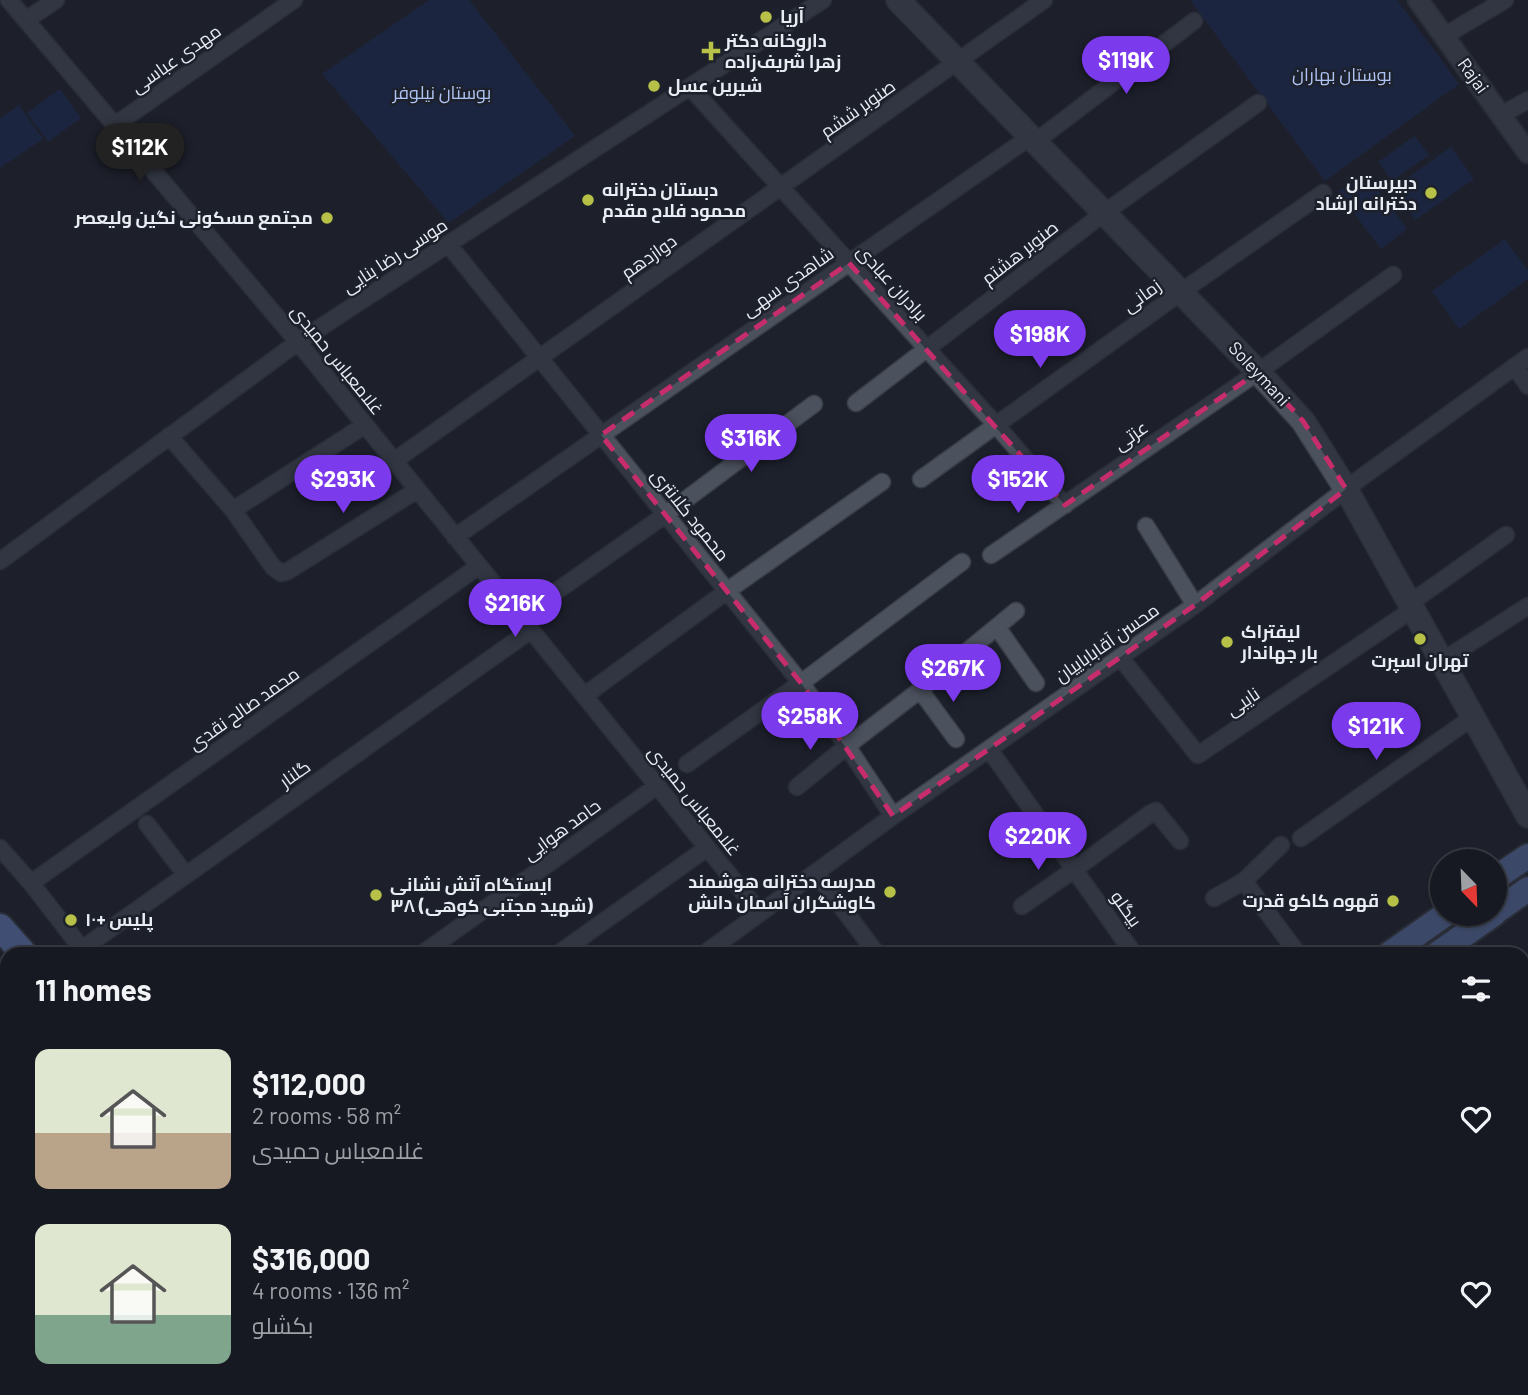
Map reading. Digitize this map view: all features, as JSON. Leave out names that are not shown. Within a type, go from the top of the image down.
[{"type":"highway","points":[[0,927],[18,947]]},
{"type":"main road","name":"Soleymani","points":[[898,0],[1303,421],[1346,489],[1528,816]]},
{"type":"main road","points":[[1507,870],[1528,856]]},
{"type":"main road","points":[[1507,904],[1528,889]]},
{"type":"main road","points":[[1399,947],[1430,925]]},
{"type":"main road","points":[[1447,947],[1476,926]]},
{"type":"street","name":"غلامعباس حمیدی","points":[[9,0],[298,342],[760,913]]},
{"type":"street","points":[[26,20],[55,0]]},
{"type":"street","name":"مهدی عباسی","points":[[114,125],[294,0]]},
{"type":"street","name":"موسی رضا بنایی","points":[[0,561],[298,342],[823,0]]},
{"type":"street","name":"صنوبر ششم","points":[[781,188],[1044,0]]},
{"type":"street","name":"Rajai","points":[[1418,0],[1528,153]]},
{"type":"street","points":[[1444,36],[1505,0]]},
{"type":"street","name":"شاهدی سهی","points":[[455,537],[849,263],[1033,139],[1194,21]]},
{"type":"street","name":"برادران عبادی","points":[[690,87],[1065,505]]},
{"type":"street","points":[[1501,115],[1528,100]]},
{"type":"street","name":"صنوبر هشتم","points":[[856,403],[1104,213],[1258,103]]},
{"type":"street","name":"دوازدهم","points":[[394,461],[781,188]]},
{"type":"street","name":"زمانی","points":[[921,479],[1322,193]]},
{"type":"street","name":"محمود کلانتری","points":[[448,244],[801,683],[893,816]]},
{"type":"street","name":"عزتی","points":[[991,555],[1258,372],[1393,275]]},
{"type":"street","points":[[1521,361],[1528,386]]},
{"type":"street","name":"محسن آقاباباییان","points":[[714,947],[893,816],[1195,605],[1346,489],[1521,361]]},
{"type":"street","name":"گلنار","points":[[85,947],[526,623],[665,514],[814,404]]},
{"type":"street","points":[[233,510],[365,425]]},
{"type":"street","points":[[169,436],[233,510],[273,567],[281,573],[417,490]]},
{"type":"street","points":[[584,696],[882,482]]},
{"type":"street","points":[[1146,526],[1195,605]]},
{"type":"street","points":[[1411,606],[1506,535]]},
{"type":"street","points":[[687,764],[801,683],[962,562]]},
{"type":"street","name":"محمد صالح نقدی","points":[[31,883],[479,566]]},
{"type":"street","name":"نایبی","points":[[1120,657],[1198,755],[1411,606]]},
{"type":"street","points":[[1442,662],[1528,606]]},
{"type":"street","points":[[797,787],[1016,611]]},
{"type":"street","points":[[997,627],[1036,683]]},
{"type":"street","points":[[920,690],[956,739]]},
{"type":"street","points":[[1300,838],[1473,717]]},
{"type":"street","name":"بیگلو","points":[[989,749],[1129,947]]},
{"type":"street","name":"حامد هوایی","points":[[432,947],[657,786]]},
{"type":"street","points":[[1022,906],[1151,813],[1156,811],[1180,841]]},
{"type":"street","points":[[147,824],[186,875]]},
{"type":"street","points":[[1214,898],[1244,881],[1281,845]]},
{"type":"street","points":[[0,848],[31,883]]},
{"type":"street","points":[[568,947],[707,848]]},
{"type":"street","points":[[816,873],[872,947]]},
{"type":"street","points":[[1244,881],[1293,947]]},
{"type":"street","name":"گلنار","points":[[31,883],[80,947]]},
{"type":"highlighted area","points":[[849,263],[1065,505],[1258,372],[1303,421],[1346,489],[1195,605],[893,816],[801,683],[601,435]]},
{"type":"green space","name":"بوستان نیلوفر","points":[[429,0],[469,0],[575,136],[449,223],[322,74]]},
{"type":"green space","name":"بوستان بهاران","points":[[1190,0],[1397,0],[1459,84],[1325,181]]},
{"type":"green space","points":[[60,89],[81,118],[48,142],[27,113]]},
{"type":"green space","points":[[19,105],[43,139],[0,168],[0,118]]},
{"type":"green space","points":[[1415,136],[1429,155],[1392,181],[1378,162]]},
{"type":"green space","points":[[1451,147],[1474,179],[1415,220],[1393,188]]},
{"type":"green space","points":[[1365,173],[1407,229],[1381,249],[1338,192]]},
{"type":"green space","points":[[1505,239],[1528,271],[1528,279],[1459,329],[1432,291]]},
{"type":"place","name":"آریا","points":[[766,17]]},
{"type":"place","name":"داروخانه دکتر زهرا شریف‌زاده","points":[[711,51]]},
{"type":"place","name":"شیرین عسل","points":[[654,86]]},
{"type":"place","name":"دبیرستان دخترانه ارشاد","points":[[1431,193]]},
{"type":"place","name":"دبستان دخترانه محمود فلاح مقدم","points":[[588,200]]},
{"type":"place","name":"مجتمع مسکونی نگین ولیعصر","points":[[327,218]]},
{"type":"place","name":"تهران اسپرت","points":[[1420,639]]},
{"type":"place","name":"لیفتراک بار جهاندار","points":[[1227,642]]},
{"type":"place","name":"مدرسه دخترانه هوشمند کاوشگران آسمان دانش","points":[[890,892]]},
{"type":"place","name":"ایستگاه آتش نشانی ۳۸ (شهید مجتبی کوهی)","points":[[376,895]]},
{"type":"place","name":"قهوه کاکو قدرت","points":[[1393,901]]},
{"type":"place","name":"پلیس +۱۰","points":[[71,920]]}]
